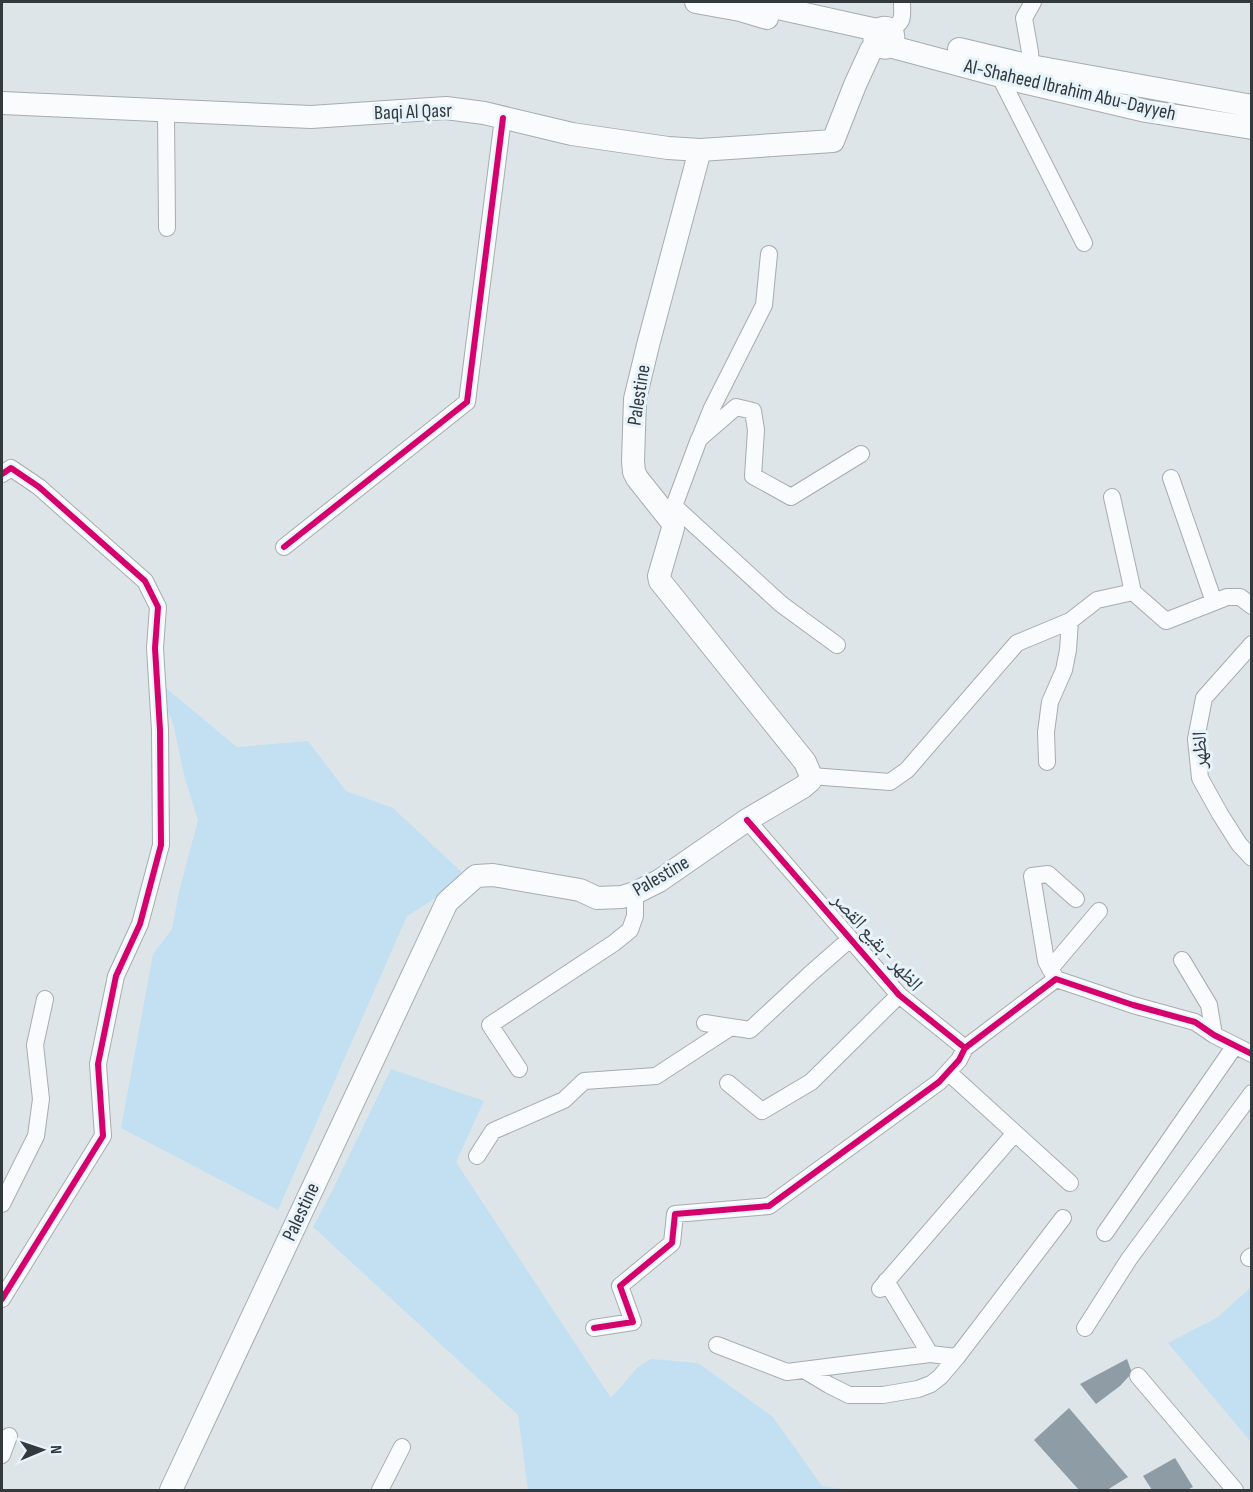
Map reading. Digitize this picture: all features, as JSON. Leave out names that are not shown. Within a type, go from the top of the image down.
[{"type":"main road","name":"Al-Shaheed Ibrahim Abu-Dayyeh","points":[[696,2],[740,10],[852,40],[884,40],[1251,106]]},
{"type":"main road","name":"Al-Shaheed Ibrahim Abu-Dayyeh","points":[[751,2],[999,75],[1146,111],[1251,128]]},
{"type":"main road","points":[[852,40],[860,50],[855,85]]},
{"type":"main road","points":[[855,85],[871,50],[884,40]]},
{"type":"main road","name":"Baqi Al Qasr","points":[[2,103],[311,117],[446,108],[484,113],[572,134],[700,150],[833,141],[855,85]]},
{"type":"main road","name":"Palestine","points":[[672,512],[634,472],[634,402],[700,150]]},
{"type":"main road","points":[[672,512],[673,528],[659,576],[660,581],[805,762],[810,776]]},
{"type":"main road","name":"Palestine","points":[[171,1491],[447,902],[476,876],[493,875],[580,890],[597,898],[615,898],[635,893],[659,881],[747,820],[808,784],[810,776]]},
{"type":"street","points":[[884,40],[901,20],[902,2]]},
{"type":"street","points":[[1030,66],[1024,18],[1033,2]]},
{"type":"street","points":[[999,75],[1084,243]]},
{"type":"street","points":[[166,111],[167,228]]},
{"type":"street","points":[[284,547],[467,402],[503,117]]},
{"type":"street","points":[[769,254],[764,305],[712,408],[672,512],[781,604],[837,645]]},
{"type":"street","points":[[699,439],[736,407],[753,411],[756,430],[753,476],[791,497],[861,454]]},
{"type":"street","points":[[2,1299],[103,1136],[98,1064],[116,976],[140,924],[161,844],[160,730],[154,648],[158,608],[145,581],[39,487],[5,467]]},
{"type":"street","points":[[1171,478],[1214,602]]},
{"type":"street","points":[[1112,497],[1133,592],[1166,621],[1227,597],[1240,597],[1251,606]]},
{"type":"street","points":[[810,776],[890,783],[907,770],[1017,644],[1070,621],[1097,600],[1133,592]]},
{"type":"street","points":[[1047,762],[1046,732],[1050,702],[1064,670],[1070,621]]},
{"type":"street","name":"الظهر","points":[[1251,644],[1204,698],[1196,738],[1200,778],[1239,844],[1251,858]]},
{"type":"street","name":"الظهر - بقيع القصر","points":[[747,820],[899,995],[965,1048]]},
{"type":"street","points":[[1076,899],[1048,874],[1032,876],[1046,960],[1053,974],[1133,1005],[1196,1022],[1234,1047],[1251,1054]]},
{"type":"street","points":[[519,1069],[490,1026],[630,930],[635,916],[635,893]]},
{"type":"street","points":[[594,1328],[633,1322],[620,1286],[672,1243],[675,1214],[769,1206],[939,1082],[959,1060],[965,1048],[1053,974],[1099,911]]},
{"type":"street","points":[[705,1023],[750,1030],[850,939]]},
{"type":"street","points":[[1182,960],[1209,1005],[1214,1035]]},
{"type":"street","points":[[728,1083],[762,1111],[811,1083],[899,995]]},
{"type":"street","points":[[2,1204],[36,1136],[41,1099],[35,1045],[45,999]]},
{"type":"street","points":[[477,1156],[493,1131],[564,1100],[584,1081],[656,1076],[731,1027]]},
{"type":"street","points":[[1105,1233],[1234,1047]]},
{"type":"street","points":[[948,1072],[1070,1183]]},
{"type":"street","points":[[1085,1328],[1128,1259],[1251,1093]]},
{"type":"street","points":[[930,1354],[883,1285],[1015,1133]]},
{"type":"street","points":[[804,1370],[849,1395],[883,1395],[918,1389],[931,1384],[957,1357],[1063,1218]]},
{"type":"street","points":[[717,1346],[787,1372],[930,1354],[957,1357]]},
{"type":"street","points":[[1138,1376],[1235,1491]]},
{"type":"street","points":[[2,1455],[9,1436]]},
{"type":"street","points":[[380,1491],[402,1447]]},
{"type":"shaded area","points":[[153,677],[237,747],[308,741],[346,791],[393,808],[468,878],[407,916],[278,1210],[121,1128],[153,954],[172,929],[198,820],[185,779],[173,723]]},
{"type":"shaded area","points":[[391,1069],[484,1101],[456,1162],[611,1398],[638,1367],[651,1359],[698,1363],[773,1417],[822,1486],[851,1490],[528,1490],[518,1415],[313,1227]]},
{"type":"shaded area","points":[[1251,1287],[1251,1442],[1168,1343],[1218,1317]]},
{"type":"building","points":[[1127,1359],[1132,1373],[1120,1386],[1096,1404],[1080,1384]]},
{"type":"building","points":[[1069,1408],[1128,1477],[1107,1490],[1079,1490],[1034,1440]]},
{"type":"building","points":[[1175,1458],[1193,1487],[1187,1490],[1152,1490],[1143,1476]]},
{"type":"cycle path","points":[[284,547],[467,402],[503,118]]},
{"type":"cycle path","points":[[2,474],[11,468],[39,487],[145,581],[158,607],[155,648],[160,730],[161,845],[140,924],[116,976],[98,1064],[103,1136],[2,1299]]},
{"type":"cycle path","points":[[747,820],[899,995],[965,1048],[1056,979],[1133,1005],[1195,1022],[1214,1035],[1252,1054]]},
{"type":"cycle path","points":[[594,1328],[633,1322],[620,1286],[672,1243],[675,1214],[769,1206],[939,1082],[959,1060],[965,1048]]}]
